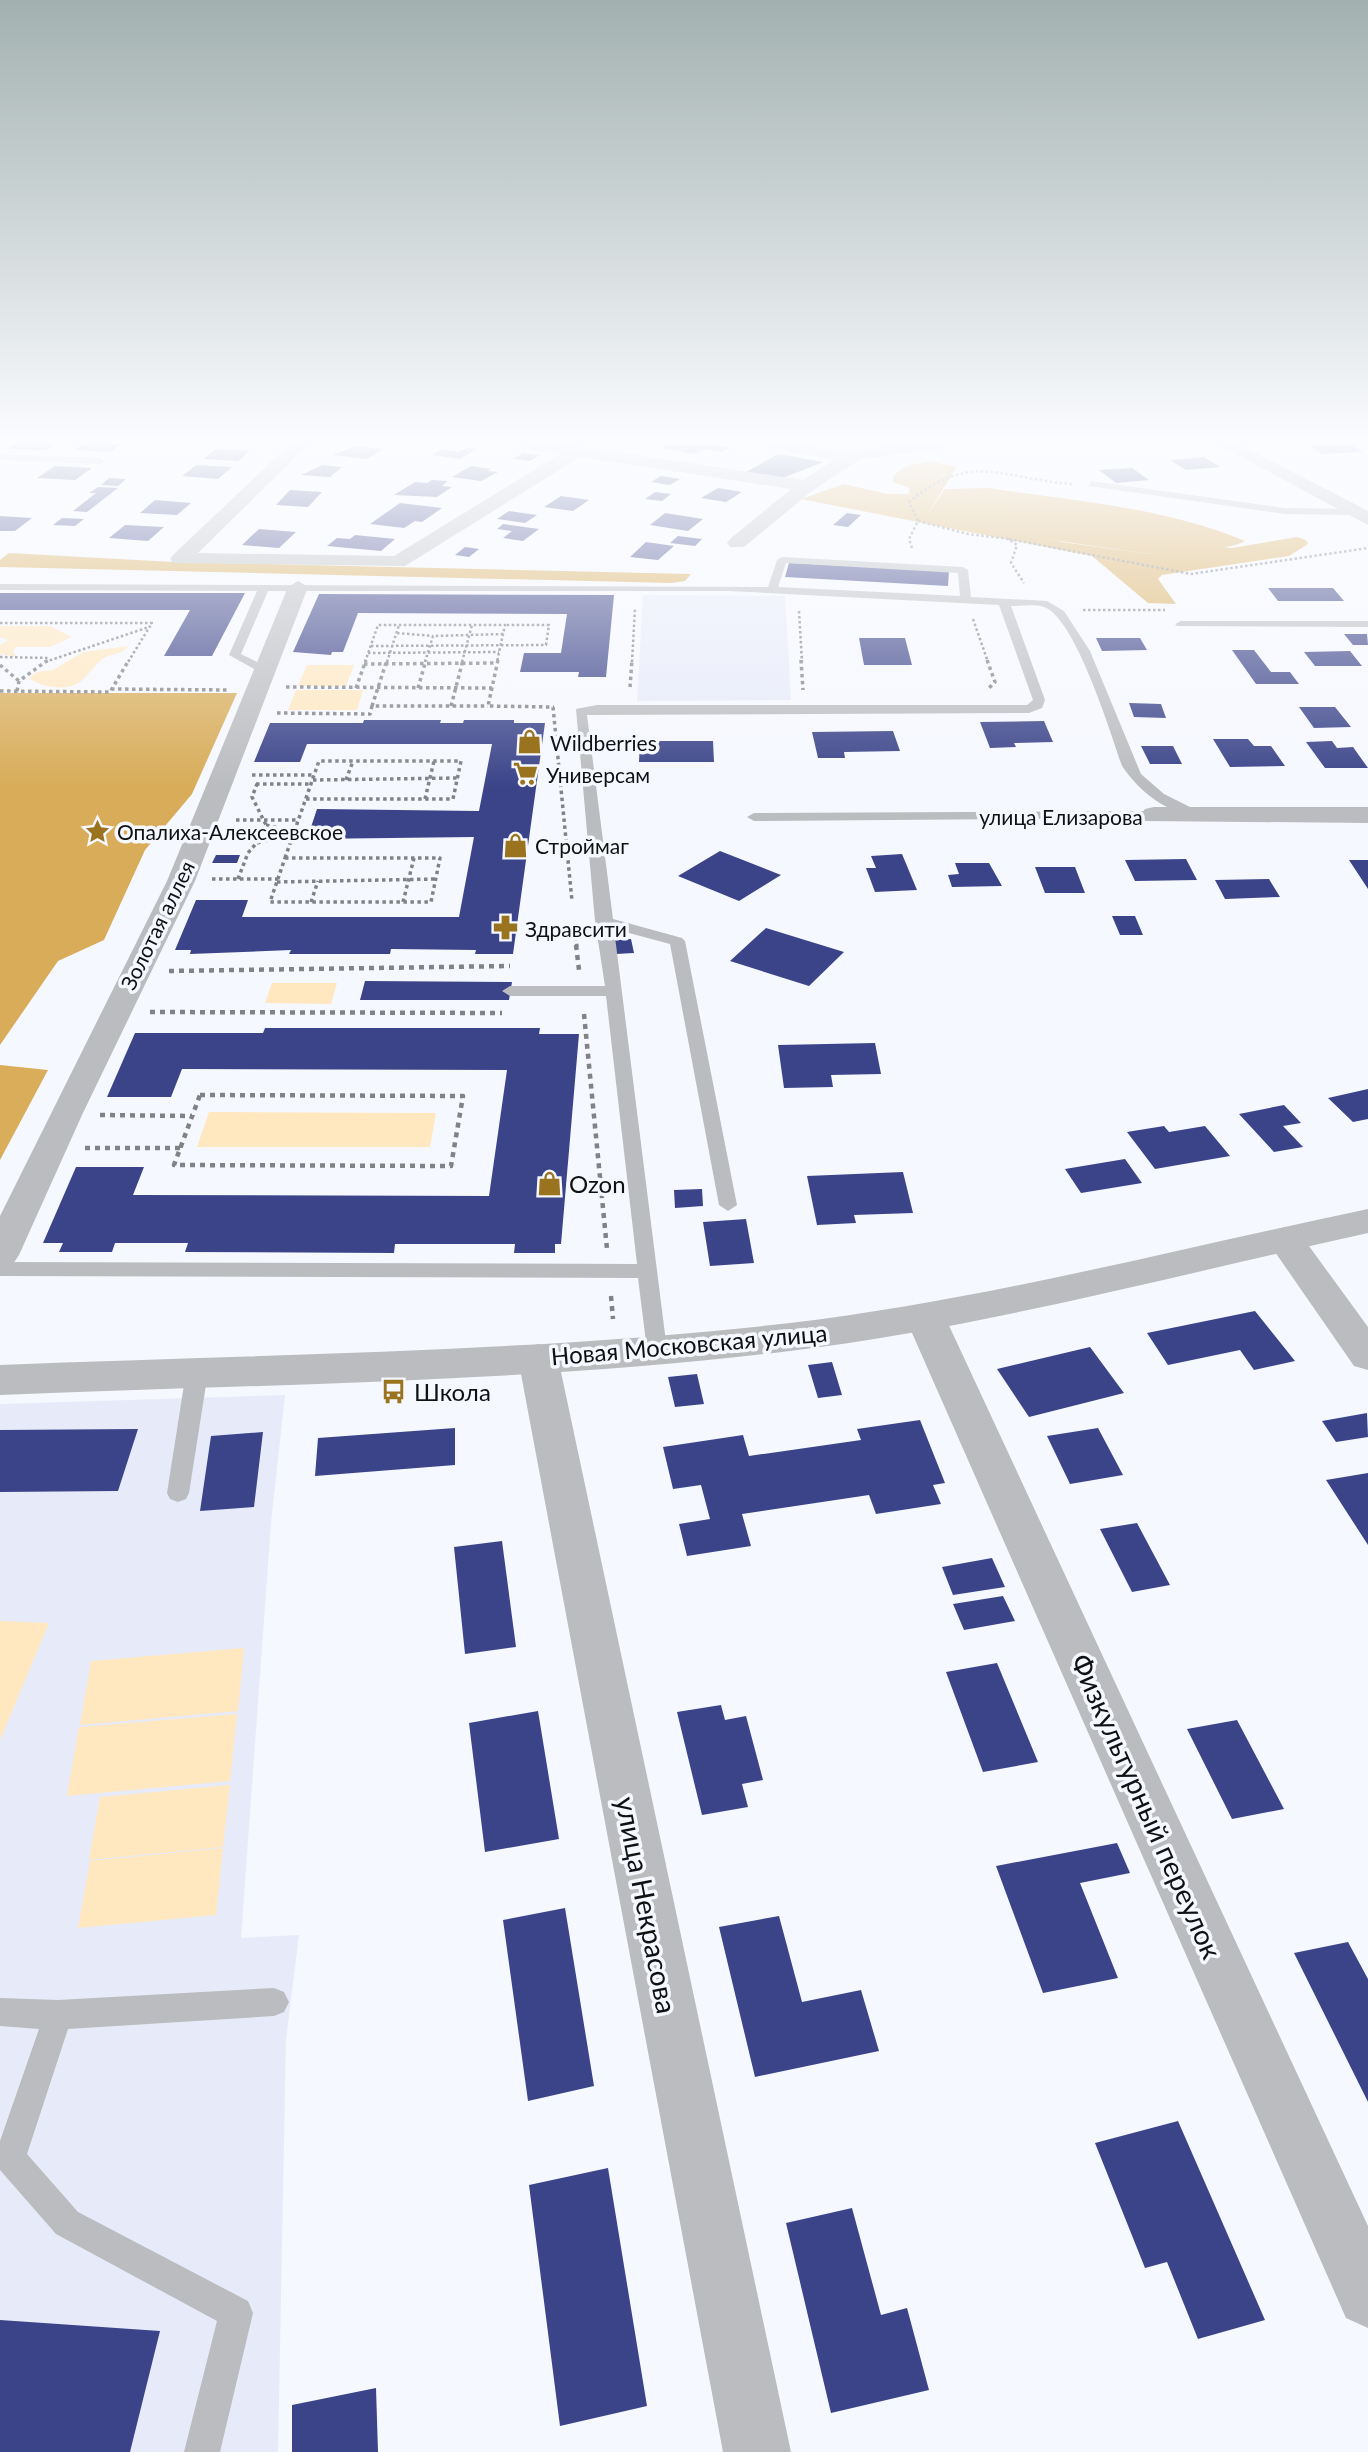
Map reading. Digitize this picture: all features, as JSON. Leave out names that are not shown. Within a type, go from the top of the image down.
[{"type":"street","points":[[181,558],[398,562],[404,558]]},
{"type":"street","name":"Золотая аллея","points":[[0,1255],[49,1148],[182,879],[299,587]]},
{"type":"street","name":"улица Елизарова","points":[[1154,815],[1368,815]]},
{"type":"street","name":"Новая Московская улица","points":[[0,1380],[538,1358],[789,1337],[925,1317],[1368,1221]]},
{"type":"street","points":[[1285,1239],[1368,1356]]},
{"type":"street","name":"Физкультурный переулок","points":[[925,1317],[1368,2296]]},
{"type":"street","name":"улица Некрасова","points":[[538,1358],[757,2452]]},
{"type":"lane","points":[[772,590],[782,559],[963,570],[966,600]]},
{"type":"lane","points":[[0,587],[772,590],[1038,603],[1058,610],[1077,633],[1129,766],[1141,786],[1168,803],[1199,815]]},
{"type":"lane","points":[[264,587],[235,655],[265,671]]},
{"type":"lane","points":[[657,1350],[603,921],[580,712],[597,709],[1028,709],[1038,705],[1039,700],[1003,602]]},
{"type":"lane","points":[[1181,624],[1368,624]]},
{"type":"lane","name":"улица Елизарова","points":[[754,817],[1154,815]]},
{"type":"lane","points":[[603,921],[677,941],[727,1205]]},
{"type":"lane","points":[[510,991],[612,991]]},
{"type":"lane","points":[[0,1269],[647,1271]]},
{"type":"lane","points":[[178,1493],[197,1372]]},
{"type":"lane","points":[[0,2012],[58,2015],[274,2002]]},
{"type":"lane","points":[[58,2015],[10,2158],[67,2223],[236,2313],[202,2452]]},
{"type":"path","points":[[908,566],[911,558]]},
{"type":"path","points":[[1013,558],[1011,563],[1038,603]]},
{"type":"path","points":[[1110,558],[1191,574],[1297,558]]},
{"type":"path","points":[[799,604],[803,693]]},
{"type":"path","points":[[630,687],[635,608]]},
{"type":"path","points":[[1058,610],[1174,610]]},
{"type":"path","points":[[970,615],[995,682],[981,691]]},
{"type":"path","points":[[0,623],[152,623],[110,692],[0,691]]},
{"type":"path","points":[[371,646],[546,645],[549,625],[378,625],[356,688],[492,688]]},
{"type":"path","points":[[248,713],[370,714],[399,625]]},
{"type":"path","points":[[451,706],[472,625]]},
{"type":"path","points":[[488,706],[505,625]]},
{"type":"path","points":[[17,691],[19,681],[51,658],[149,627]]},
{"type":"path","points":[[397,632],[433,636],[503,634]]},
{"type":"path","points":[[418,688],[433,636]]},
{"type":"path","points":[[368,653],[499,652]]},
{"type":"path","points":[[0,657],[51,658]]},
{"type":"path","points":[[364,664],[497,663]]},
{"type":"path","points":[[0,665],[19,681]]},
{"type":"path","points":[[372,706],[539,706]]},
{"type":"path","points":[[285,858],[440,858],[430,902],[270,902],[277,880],[312,782],[315,775],[319,761],[461,761],[453,799],[306,799]]},
{"type":"path","points":[[346,780],[353,761]]},
{"type":"path","points":[[425,799],[434,761]]},
{"type":"path","points":[[222,780],[315,775]]},
{"type":"path","points":[[222,780],[257,784],[457,778]]},
{"type":"path","points":[[238,879],[248,853],[266,832],[265,822],[252,797],[257,784]]},
{"type":"path","points":[[205,820],[299,820]]},
{"type":"path","points":[[265,822],[294,833]]},
{"type":"path","points":[[256,844],[294,833]]},
{"type":"path","points":[[403,902],[414,858]]},
{"type":"path","points":[[182,879],[318,881],[436,878]]},
{"type":"path","points":[[311,902],[318,881]]},
{"type":"path","points":[[135,971],[512,966]]},
{"type":"path","points":[[565,966],[609,966]]},
{"type":"path","points":[[115,1012],[515,1013]]},
{"type":"path","points":[[584,1013],[615,1013]]},
{"type":"path","points":[[200,1095],[463,1096],[451,1166],[174,1165],[180,1149],[200,1095]]},
{"type":"path","points":[[65,1115],[192,1116]]},
{"type":"path","points":[[49,1148],[180,1149]]},
{"type":"shaded area","points":[[108,558],[691,574],[685,581],[671,583],[0,567],[0,560]]},
{"type":"shaded area","points":[[1095,558],[1273,558],[1162,575],[1158,579],[1176,604],[1148,603]]},
{"type":"shaded area","points":[[643,595],[785,596],[791,700],[637,701]]},
{"type":"shaded area","points":[[0,626],[50,626],[72,637],[50,647],[16,647],[13,652],[17,657],[0,654],[0,645],[8,640],[0,637]]},
{"type":"shaded area","points":[[128,646],[123,651],[100,660],[74,685],[53,687],[29,678],[37,672],[53,670],[83,652]]},
{"type":"shaded area","points":[[307,665],[354,665],[346,686],[298,686]]},
{"type":"shaded area","points":[[296,690],[363,690],[357,710],[288,710]]},
{"type":"shaded area","points":[[0,693],[237,693],[192,794],[145,850],[104,940],[58,961],[0,1045]]},
{"type":"shaded area","points":[[272,983],[337,983],[331,1004],[265,1003]]},
{"type":"shaded area","points":[[0,1065],[48,1070],[0,1160]]},
{"type":"shaded area","points":[[209,1112],[436,1113],[430,1147],[197,1147]]},
{"type":"shaded area","points":[[285,1395],[271,1523],[241,1938],[299,1935],[286,2039],[278,2452],[0,2452],[0,1404]]},
{"type":"shaded area","points":[[0,1621],[49,1623],[0,1740]]},
{"type":"shaded area","points":[[244,1648],[238,1711],[80,1725],[91,1661]]},
{"type":"shaded area","points":[[237,1714],[230,1781],[67,1796],[79,1727]]},
{"type":"shaded area","points":[[230,1785],[223,1847],[89,1860],[100,1797]]},
{"type":"shaded area","points":[[223,1848],[216,1915],[78,1928],[90,1861]]},
{"type":"building","points":[[789,563],[949,571],[948,586],[785,577]]},
{"type":"building","points":[[1268,588],[1333,588],[1344,601],[1278,601]]},
{"type":"building","points":[[0,593],[245,593],[212,656],[164,656],[190,610],[0,610]]},
{"type":"building","points":[[319,594],[614,595],[606,677],[578,677],[579,672],[520,672],[524,653],[561,653],[567,614],[358,613],[343,652],[332,652],[331,655],[293,652]]},
{"type":"building","points":[[1344,634],[1367,634],[1368,645],[1353,645]]},
{"type":"building","points":[[859,638],[905,638],[912,665],[864,665]]},
{"type":"building","points":[[1096,638],[1140,638],[1147,650],[1102,651]]},
{"type":"building","points":[[1232,650],[1254,650],[1271,672],[1290,672],[1299,684],[1256,684]]},
{"type":"building","points":[[1350,651],[1362,666],[1315,666],[1304,652]]},
{"type":"building","points":[[1129,703],[1161,704],[1166,718],[1134,717]]},
{"type":"building","points":[[1299,707],[1335,707],[1351,727],[1314,728]]},
{"type":"building","points":[[364,720],[441,720],[440,723],[463,723],[464,720],[514,720],[514,723],[545,723],[513,954],[475,954],[476,950],[391,949],[390,954],[289,954],[291,950],[190,954],[191,950],[175,950],[196,900],[248,900],[242,917],[459,917],[474,837],[307,839],[317,809],[479,811],[492,744],[307,744],[300,762],[254,762],[270,723],[363,723]]},
{"type":"building","points":[[1044,721],[1053,742],[1014,743],[1016,747],[990,748],[980,722]]},
{"type":"building","points":[[893,731],[900,751],[844,752],[845,758],[818,758],[812,732]]},
{"type":"building","points":[[1213,739],[1248,739],[1254,746],[1271,746],[1285,766],[1230,767]]},
{"type":"building","points":[[640,741],[713,741],[714,762],[639,762]]},
{"type":"building","points":[[1332,741],[1337,748],[1353,747],[1368,768],[1325,768],[1306,742]]},
{"type":"building","points":[[1141,746],[1173,746],[1182,764],[1150,764]]},
{"type":"building","points":[[720,851],[781,875],[739,901],[678,876]]},
{"type":"building","points":[[902,854],[917,890],[875,892],[866,868],[876,868],[871,856]]},
{"type":"building","points":[[216,855],[240,855],[237,863],[212,863]]},
{"type":"building","points":[[1186,859],[1197,880],[1135,881],[1125,860]]},
{"type":"building","points":[[1349,860],[1368,860],[1368,889]]},
{"type":"building","points":[[955,863],[989,863],[1002,886],[952,887],[948,875],[959,874]]},
{"type":"building","points":[[1035,867],[1075,867],[1085,893],[1045,893]]},
{"type":"building","points":[[1269,879],[1280,897],[1225,899],[1215,880]]},
{"type":"building","points":[[1112,916],[1135,916],[1143,935],[1120,935]]},
{"type":"building","points":[[766,928],[844,952],[809,986],[730,961]]},
{"type":"building","points":[[631,939],[634,953],[616,954],[613,940]]},
{"type":"building","points":[[365,981],[512,982],[509,1000],[360,1000]]},
{"type":"building","points":[[265,1028],[540,1028],[539,1034],[579,1034],[561,1244],[555,1244],[555,1253],[514,1253],[515,1244],[395,1244],[394,1253],[185,1252],[188,1243],[115,1243],[112,1252],[59,1252],[63,1243],[43,1243],[76,1167],[144,1167],[133,1195],[489,1196],[507,1070],[182,1069],[171,1097],[107,1097],[135,1033],[263,1033]]},
{"type":"building","points":[[875,1043],[881,1074],[831,1075],[833,1087],[784,1088],[778,1045]]},
{"type":"building","points":[[1368,1089],[1368,1119],[1353,1122],[1328,1098]]},
{"type":"building","points":[[1284,1105],[1301,1123],[1283,1126],[1303,1147],[1274,1152],[1239,1114]]},
{"type":"building","points":[[1164,1126],[1169,1132],[1205,1126],[1230,1156],[1155,1169],[1127,1132]]},
{"type":"building","points":[[1125,1159],[1142,1183],[1081,1193],[1065,1169]]},
{"type":"building","points":[[903,1172],[913,1213],[854,1215],[856,1223],[817,1225],[807,1176]]},
{"type":"building","points":[[702,1189],[703,1206],[675,1208],[674,1190]]},
{"type":"building","points":[[746,1219],[754,1263],[710,1266],[703,1222]]},
{"type":"building","points":[[1255,1311],[1295,1361],[1254,1370],[1240,1350],[1168,1365],[1147,1333]]},
{"type":"building","points":[[1090,1347],[1124,1393],[1029,1417],[997,1369]]},
{"type":"building","points":[[832,1362],[842,1395],[818,1398],[808,1365]]},
{"type":"building","points":[[697,1374],[704,1404],[675,1407],[668,1377]]},
{"type":"building","points":[[1367,1413],[1368,1437],[1336,1442],[1322,1421]]},
{"type":"building","points":[[920,1420],[945,1483],[933,1485],[941,1504],[876,1514],[869,1495],[742,1514],[751,1546],[687,1556],[679,1524],[710,1519],[701,1485],[673,1489],[663,1447],[743,1435],[749,1456],[861,1440],[857,1429]]},
{"type":"building","points":[[455,1428],[455,1465],[315,1476],[318,1438]]},
{"type":"building","points":[[1098,1428],[1123,1475],[1070,1484],[1047,1436]]},
{"type":"building","points":[[138,1429],[118,1491],[0,1492],[0,1430]]},
{"type":"building","points":[[263,1432],[254,1507],[200,1511],[211,1436]]},
{"type":"building","points":[[1368,1473],[1368,1545],[1326,1480]]},
{"type":"building","points":[[1137,1523],[1170,1585],[1132,1592],[1100,1529]]},
{"type":"building","points":[[502,1541],[516,1647],[465,1654],[454,1547]]},
{"type":"building","points":[[992,1558],[1005,1587],[953,1595],[942,1567]]},
{"type":"building","points":[[1003,1596],[1015,1621],[964,1630],[953,1604]]},
{"type":"building","points":[[997,1663],[1038,1762],[983,1772],[946,1672]]},
{"type":"building","points":[[721,1705],[725,1720],[746,1716],[763,1780],[742,1784],[748,1807],[702,1815],[677,1712]]},
{"type":"building","points":[[538,1711],[559,1839],[485,1852],[469,1723]]},
{"type":"building","points":[[1237,1720],[1284,1809],[1232,1819],[1187,1729]]},
{"type":"building","points":[[1117,1843],[1130,1873],[1080,1883],[1118,1978],[1043,1993],[996,1866]]},
{"type":"building","points":[[565,1908],[594,2086],[528,2101],[503,1920]]},
{"type":"building","points":[[779,1916],[802,2002],[861,1990],[879,2051],[755,2077],[719,1927]]},
{"type":"building","points":[[1348,1942],[1368,1979],[1368,2102],[1294,1953]]},
{"type":"building","points":[[1178,2121],[1265,2320],[1198,2339],[1167,2262],[1145,2268],[1095,2143]]},
{"type":"building","points":[[608,2168],[647,2406],[560,2426],[529,2185]]},
{"type":"building","points":[[852,2208],[881,2315],[907,2308],[929,2390],[831,2413],[786,2223]]},
{"type":"building","points":[[0,2320],[160,2331],[130,2452],[0,2452]]},
{"type":"building","points":[[376,2388],[378,2452],[292,2452],[292,2405]]},
{"type":"place","name":"Wildberries","points":[[530,742]]},
{"type":"place","name":"Универсам","points":[[526,774]]},
{"type":"place","name":"Опалиха-Алексеевское","points":[[97,831]]},
{"type":"place","name":"Строймаг","points":[[515,845]]},
{"type":"place","name":"Здравсити","points":[[505,928]]},
{"type":"place","name":"Ozon","points":[[549,1183]]},
{"type":"place","name":"Школа","points":[[394,1391]]}]
